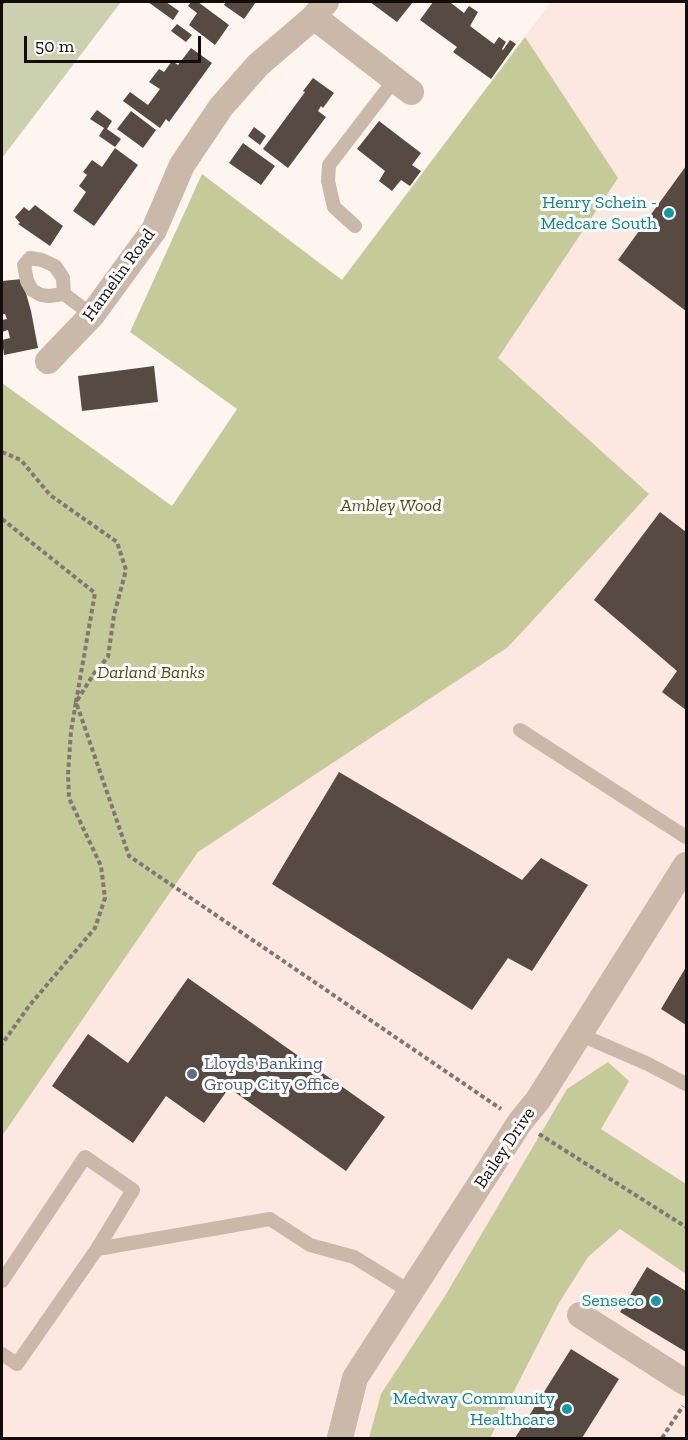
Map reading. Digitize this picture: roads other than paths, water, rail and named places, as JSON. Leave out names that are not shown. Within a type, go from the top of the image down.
[{"type":"street","name":"Hamelin Road","points":[[48,361],[92,315],[154,230],[182,165],[221,107],[258,65],[320,9],[403,85]]},
{"type":"street","name":"Bailey Drive","points":[[340,1438],[355,1378],[520,1122],[538,1100],[687,865]]},
{"type":"street","points":[[580,1315],[687,1383]]},
{"type":"lane","points":[[355,226],[334,207],[328,181],[329,165],[403,85]]},
{"type":"lane","points":[[64,294],[92,315]]},
{"type":"lane","points":[[520,730],[687,837]]},
{"type":"lane","points":[[579,1034],[687,1084]]},
{"type":"lane","points":[[2,1281],[85,1157],[133,1191],[96,1249],[16,1364],[2,1354]]},
{"type":"lane","points":[[96,1249],[270,1220],[310,1245],[354,1257],[410,1291]]},
{"type":"place","name":"Henry Schein - Medcare South","points":[[669,213]]},
{"type":"place","name":"Lloyds Banking Group City Office","points":[[192,1074]]},
{"type":"place","name":"Senseco","points":[[656,1301]]},
{"type":"place","name":"Medway Community Healthcare","points":[[567,1409]]},
{"type":"park label","name":"Ambley Wood","points":[[391,506]]},
{"type":"park label","name":"Darland Banks","points":[[151,673]]}]
